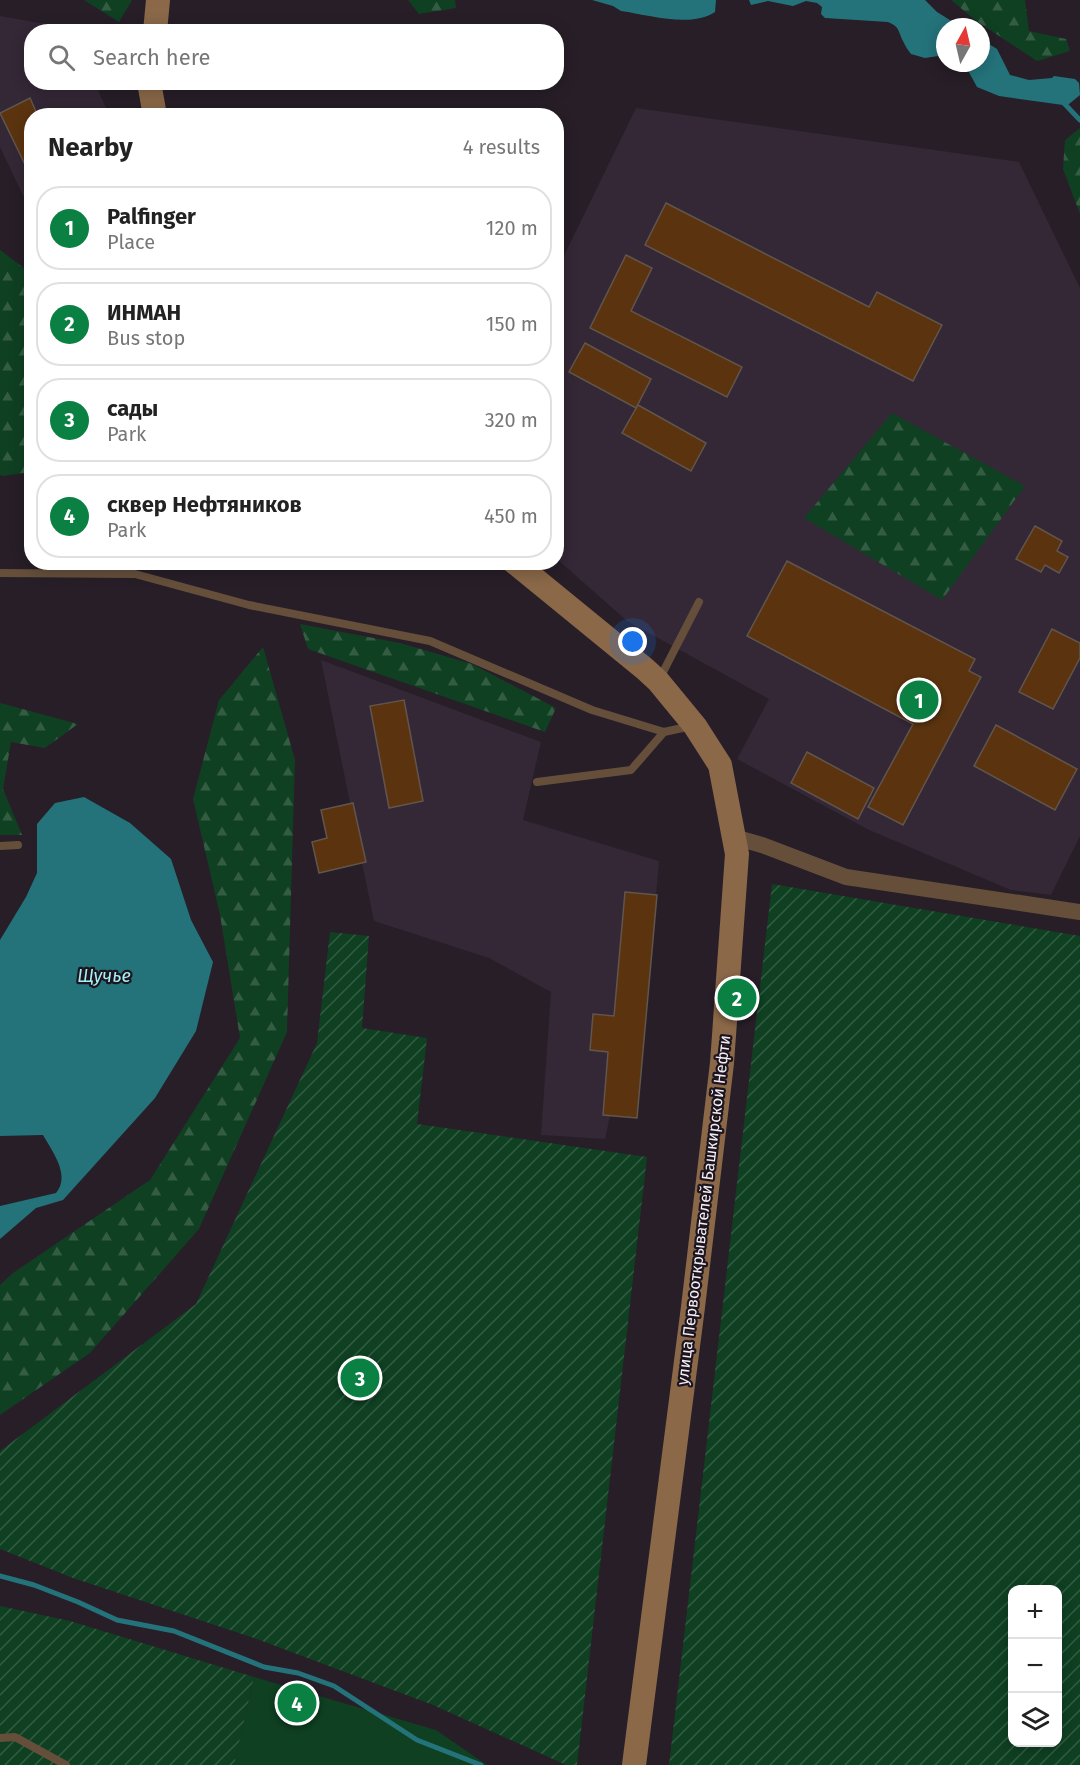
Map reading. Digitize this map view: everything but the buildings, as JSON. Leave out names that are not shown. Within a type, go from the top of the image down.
[{"type":"street","points":[[155,24],[158,0]]},
{"type":"street","points":[[150,90],[154,108]]},
{"type":"street","name":"улица Первооткрывателей Башкирской Нефти","points":[[524,570],[658,681],[695,726],[720,765],[737,854],[722,1063],[634,1765]]},
{"type":"street","points":[[734,837],[762,845],[846,877],[1080,912]]},
{"type":"lane","points":[[0,573],[135,574],[249,605],[430,641],[592,710],[664,732],[695,726]]},
{"type":"lane","points":[[658,681],[699,602]]},
{"type":"lane","points":[[537,782],[631,770],[664,732]]},
{"type":"lane","points":[[0,846],[18,845]]},
{"type":"lane","points":[[0,1738],[15,1737],[66,1765]]},
{"type":"shaded area","points":[[0,16],[46,24],[24,24],[24,90],[98,90],[106,108],[24,108],[24,197],[0,147]]},
{"type":"shaded area","points":[[636,108],[1019,162],[1080,288],[1080,836],[1051,895],[1011,890],[869,830],[737,759],[769,699],[627,621],[564,565],[564,256]]},
{"type":"shaded area","points":[[321,660],[541,742],[523,820],[659,861],[637,1118],[610,1116],[605,1139],[541,1135],[551,992],[489,958],[374,921],[362,863],[319,873],[312,842],[327,838],[321,810],[350,803]]},
{"type":"green space","points":[[84,0],[132,0],[119,22]]},
{"type":"green space","points":[[408,0],[455,0],[456,8],[419,14]]},
{"type":"green space","points":[[951,0],[1025,0],[1029,31],[1066,39],[1070,51],[1037,61],[990,30],[990,18],[973,18]]},
{"type":"green space","points":[[1080,128],[1080,214],[1063,169],[1065,140]]},
{"type":"green space","points":[[0,250],[24,268],[24,473],[0,475]]},
{"type":"green space","points":[[892,413],[1025,486],[942,600],[804,518]]},
{"type":"green space","points":[[300,624],[400,643],[472,664],[556,708],[545,732],[308,649]]},
{"type":"green space","points":[[263,647],[295,760],[287,1032],[199,1229],[90,1353],[0,1415],[0,1285],[13,1273],[150,1180],[240,1038],[220,915],[193,799],[219,700]]},
{"type":"green space","points":[[0,703],[78,724],[45,748],[11,742],[3,789],[22,835],[0,835]]},
{"type":"green space","points":[[772,884],[1080,936],[1080,1765],[669,1765]]},
{"type":"green space","points":[[330,932],[369,936],[362,1028],[427,1038],[417,1124],[647,1157],[577,1765],[566,1765],[433,1705],[254,1638],[73,1578],[0,1549],[0,1451],[196,1304],[317,1043]]},
{"type":"green space","points":[[0,1606],[70,1621],[254,1677],[234,1765],[0,1765]]},
{"type":"green space","points":[[254,1677],[436,1730],[487,1765],[234,1765]]},
{"type":"water","points":[[592,0],[716,0],[715,12],[705,17],[682,20],[621,11],[613,6]]},
{"type":"water","points":[[749,0],[925,0],[947,18],[936,18],[936,56],[925,58],[911,54],[897,28],[888,22],[825,18],[821,14],[822,7],[817,3],[806,1],[793,6],[768,1],[751,5]]},
{"type":"water","points":[[990,45],[997,49],[1010,75],[1029,80],[1054,76],[1075,79],[1079,83],[1080,95],[1069,104],[1063,105],[999,96],[977,87],[969,72],[990,72]]},
{"type":"water","name":"Щучье","points":[[84,797],[130,823],[171,859],[191,920],[213,962],[196,1031],[155,1098],[63,1200],[36,1208],[0,1239],[0,1206],[56,1193],[62,1179],[59,1163],[43,1135],[0,1136],[0,940],[26,897],[37,873],[37,824],[55,803]]},
{"type":"waterway","points":[[1060,99],[1080,120]]},
{"type":"waterway","points":[[0,1576],[34,1585],[117,1620],[174,1631],[264,1667],[298,1673],[334,1686],[417,1740],[481,1765]]},
{"type":"place","name":"Palfinger","points":[[919,700]]},
{"type":"place","name":"ИНМАН","points":[[737,998]]},
{"type":"place","name":"сады","points":[[360,1378]]},
{"type":"place","name":"сквер Нефтяников","points":[[297,1703]]}]
